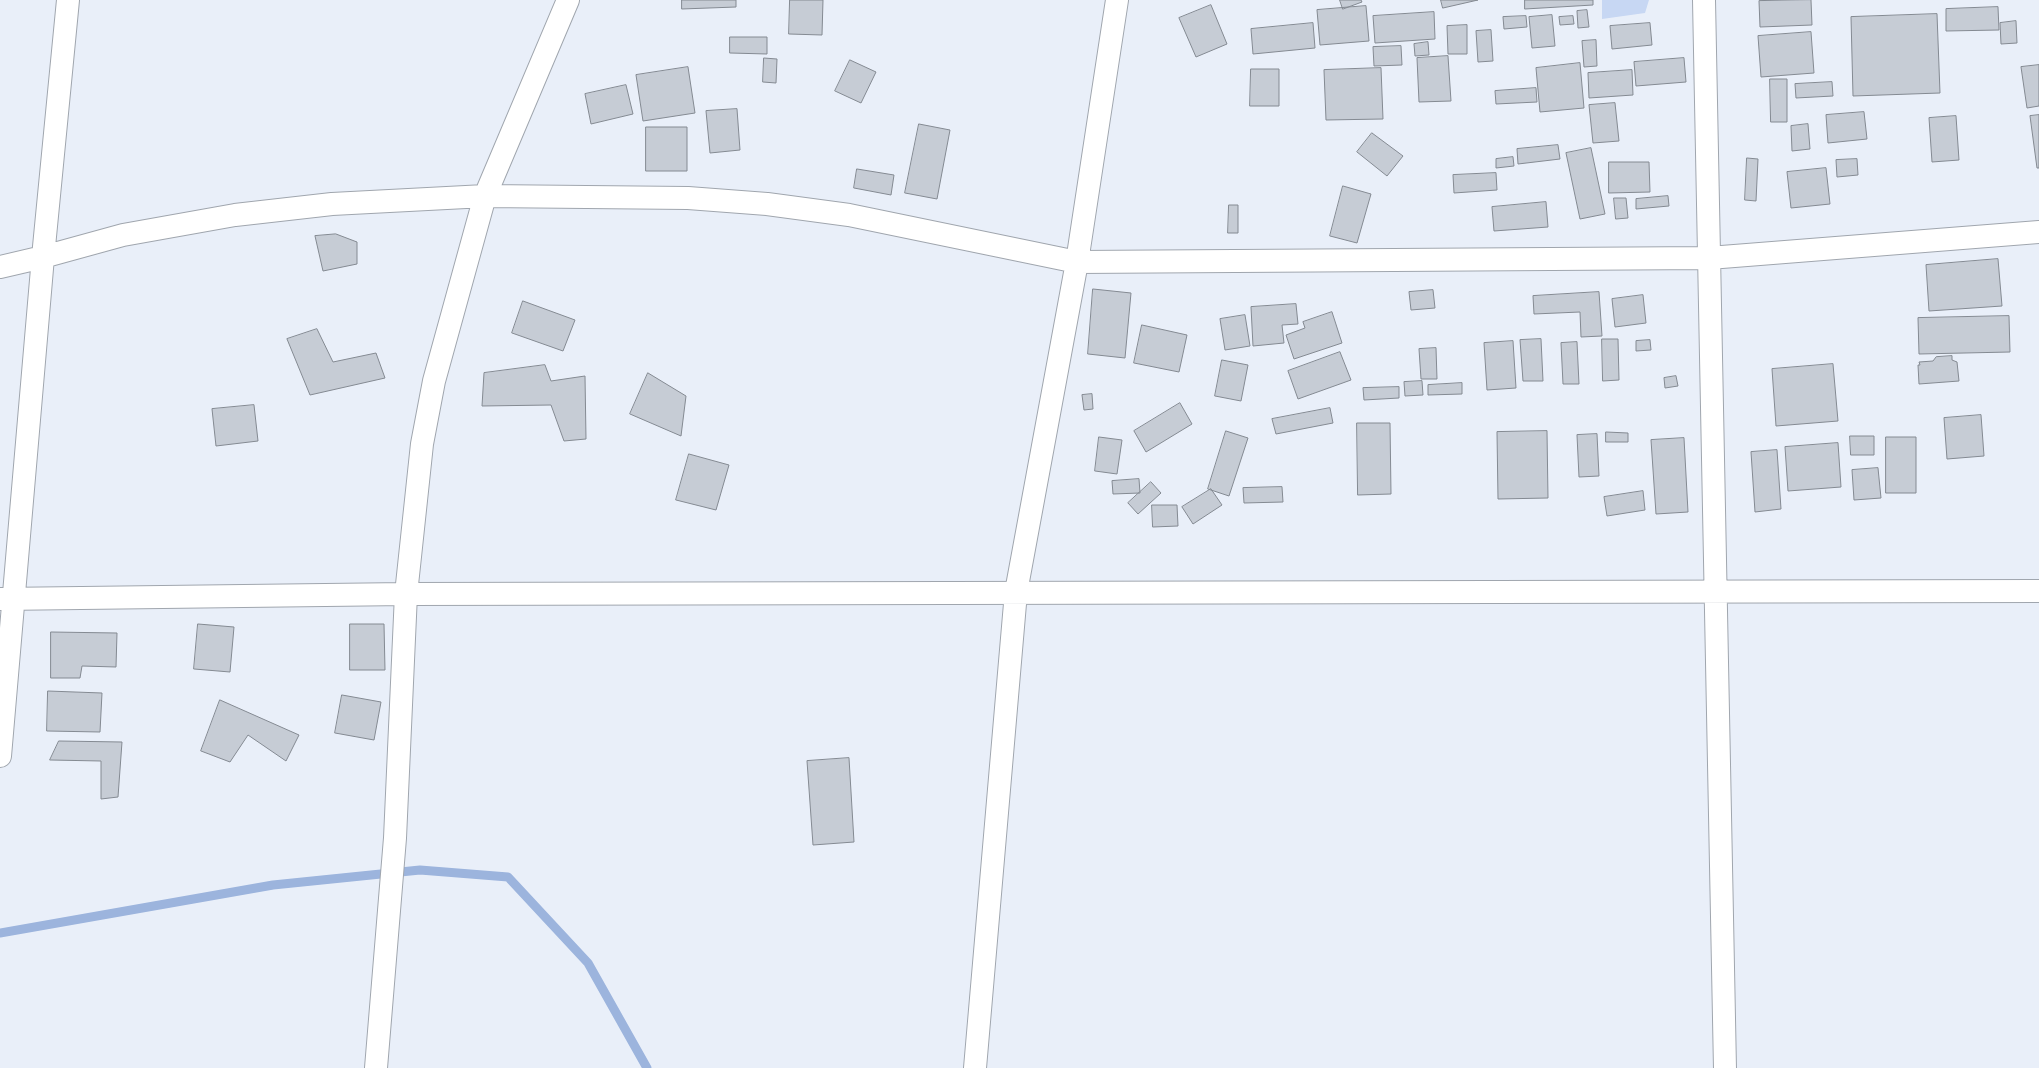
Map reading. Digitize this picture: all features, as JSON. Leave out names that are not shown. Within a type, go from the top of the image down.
[{"type":"street","points":[[0,756],[6,599],[43,257],[68,0]]},
{"type":"street","points":[[376,1068],[395,838],[406,594],[422,444],[434,381],[485,196],[568,0]]},
{"type":"street","points":[[975,1068],[1016,592],[1077,262],[1117,0]]},
{"type":"street","points":[[1704,0],[1717,591],[1725,1068]]},
{"type":"street","points":[[0,267],[123,235],[235,215],[332,204],[485,196],[688,198],[767,204],[849,214],[1077,262],[1709,258],[2039,232]]},
{"type":"street","points":[[6,599],[406,594],[2039,591]]},
{"type":"shaded area","points":[[1602,0],[1649,0],[1645,13],[1602,19]]},
{"type":"building","points":[[682,0],[736,0],[736,7],[682,9]]},
{"type":"building","points":[[790,0],[823,0],[822,35],[789,34]]},
{"type":"building","points":[[1340,0],[1361,0],[1362,2],[1343,9]]},
{"type":"building","points":[[1441,0],[1478,0],[1443,8]]},
{"type":"building","points":[[1525,0],[1593,0],[1593,5],[1525,9]]},
{"type":"building","points":[[1811,0],[1812,25],[1760,27],[1759,1]]},
{"type":"building","points":[[1211,5],[1227,44],[1196,57],[1179,18]]},
{"type":"building","points":[[1366,6],[1369,41],[1320,45],[1317,10]]},
{"type":"building","points":[[1998,7],[1999,30],[1946,31],[1946,9]]},
{"type":"building","points":[[1587,10],[1589,27],[1578,28],[1577,11]]},
{"type":"building","points":[[1434,12],[1435,39],[1375,43],[1373,16]]},
{"type":"building","points":[[1937,14],[1940,93],[1853,96],[1851,17]]},
{"type":"building","points":[[1552,15],[1555,46],[1532,48],[1529,17]]},
{"type":"building","points":[[1526,16],[1527,27],[1504,29],[1503,17]]},
{"type":"building","points":[[1573,16],[1574,24],[1560,25],[1559,17]]},
{"type":"building","points":[[2016,21],[2017,43],[2001,44],[2000,23]]},
{"type":"building","points":[[1313,23],[1315,48],[1253,54],[1251,29]]},
{"type":"building","points":[[1650,23],[1652,45],[1612,49],[1610,26]]},
{"type":"building","points":[[1467,25],[1467,54],[1448,54],[1447,26]]},
{"type":"building","points":[[1491,30],[1493,61],[1478,62],[1476,31]]},
{"type":"building","points":[[1811,32],[1814,73],[1761,77],[1758,36]]},
{"type":"building","points":[[730,37],[767,37],[767,54],[730,53]]},
{"type":"building","points":[[1596,40],[1597,66],[1584,67],[1582,41]]},
{"type":"building","points":[[1428,42],[1429,55],[1415,56],[1414,44]]},
{"type":"building","points":[[1401,46],[1402,65],[1374,66],[1373,47]]},
{"type":"building","points":[[1448,56],[1451,101],[1419,102],[1417,58]]},
{"type":"building","points":[[764,58],[777,59],[776,83],[763,82]]},
{"type":"building","points":[[1684,58],[1686,82],[1636,86],[1634,62]]},
{"type":"building","points":[[850,60],[876,72],[861,103],[835,91]]},
{"type":"building","points":[[1580,63],[1584,108],[1540,112],[1536,68]]},
{"type":"building","points":[[2039,65],[2039,106],[2027,108],[2021,67]]},
{"type":"building","points":[[688,67],[695,113],[643,121],[636,75]]},
{"type":"building","points":[[1381,68],[1383,119],[1326,120],[1324,70]]},
{"type":"building","points":[[1251,69],[1279,69],[1279,106],[1250,106]]},
{"type":"building","points":[[1632,70],[1633,95],[1589,98],[1588,73]]},
{"type":"building","points":[[1770,79],[1787,79],[1787,122],[1771,122]]},
{"type":"building","points":[[1832,82],[1833,96],[1796,98],[1795,84]]},
{"type":"building","points":[[626,85],[633,114],[591,124],[585,94]]},
{"type":"building","points":[[1536,88],[1537,102],[1496,104],[1495,91]]},
{"type":"building","points":[[1615,103],[1619,141],[1593,143],[1589,105]]},
{"type":"building","points":[[737,109],[740,150],[710,153],[706,111]]},
{"type":"building","points":[[1864,112],[1867,139],[1828,143],[1826,115]]},
{"type":"building","points":[[2039,115],[2039,168],[2037,168],[2030,116]]},
{"type":"building","points":[[1956,116],[1959,160],[1932,162],[1929,118]]},
{"type":"building","points":[[919,124],[950,130],[937,199],[905,193]]},
{"type":"building","points":[[1808,124],[1810,149],[1792,151],[1791,126]]},
{"type":"building","points":[[646,127],[687,127],[687,171],[646,171]]},
{"type":"building","points":[[1372,133],[1403,156],[1387,176],[1357,152]]},
{"type":"building","points":[[1558,145],[1560,159],[1518,164],[1517,149]]},
{"type":"building","points":[[1591,148],[1605,214],[1580,219],[1566,153]]},
{"type":"building","points":[[1513,157],[1514,166],[1496,168],[1496,159]]},
{"type":"building","points":[[1747,158],[1758,159],[1756,201],[1745,200]]},
{"type":"building","points":[[1857,159],[1858,175],[1837,177],[1836,160]]},
{"type":"building","points":[[1609,162],[1649,162],[1650,192],[1609,193]]},
{"type":"building","points":[[1826,168],[1830,204],[1791,208],[1787,172]]},
{"type":"building","points":[[857,169],[894,175],[891,195],[854,188]]},
{"type":"building","points":[[1496,173],[1497,190],[1454,193],[1453,175]]},
{"type":"building","points":[[1343,186],[1371,194],[1357,243],[1330,236]]},
{"type":"building","points":[[1668,196],[1669,206],[1636,209],[1636,199]]},
{"type":"building","points":[[1614,198],[1626,198],[1628,218],[1616,219]]},
{"type":"building","points":[[1546,202],[1548,227],[1494,231],[1492,207]]},
{"type":"building","points":[[1229,205],[1238,205],[1238,233],[1228,233]]},
{"type":"building","points":[[336,234],[357,242],[357,264],[323,271],[315,236]]},
{"type":"building","points":[[1998,259],[2002,306],[1929,311],[1926,265]]},
{"type":"building","points":[[1093,289],[1131,293],[1125,358],[1088,354]]},
{"type":"building","points":[[1433,290],[1435,308],[1411,310],[1409,292]]},
{"type":"building","points":[[1599,292],[1602,336],[1581,337],[1580,312],[1534,314],[1533,296]]},
{"type":"building","points":[[1643,295],[1646,323],[1615,327],[1612,299]]},
{"type":"building","points":[[523,301],[575,320],[563,351],[512,333]]},
{"type":"building","points":[[1296,304],[1298,324],[1282,325],[1284,343],[1253,346],[1251,307]]},
{"type":"building","points":[[1332,312],[1342,343],[1294,359],[1286,335],[1305,328],[1303,322]]},
{"type":"building","points":[[1245,315],[1250,346],[1225,350],[1220,319]]},
{"type":"building","points":[[2009,316],[2010,352],[1919,354],[1918,318]]},
{"type":"building","points":[[1142,325],[1187,335],[1179,372],[1134,363]]},
{"type":"building","points":[[317,329],[333,362],[376,353],[385,378],[310,395],[287,339]]},
{"type":"building","points":[[1541,339],[1543,381],[1523,381],[1520,340]]},
{"type":"building","points":[[1602,339],[1618,339],[1619,380],[1603,381]]},
{"type":"building","points":[[1650,340],[1651,350],[1636,351],[1636,341]]},
{"type":"building","points":[[1513,341],[1516,388],[1487,390],[1484,343]]},
{"type":"building","points":[[1577,342],[1579,384],[1563,384],[1561,343]]},
{"type":"building","points":[[1436,348],[1437,379],[1421,379],[1419,349]]},
{"type":"building","points":[[1340,352],[1351,380],[1298,399],[1288,371]]},
{"type":"building","points":[[1952,356],[1952,360],[1957,362],[1959,381],[1919,384],[1919,362],[1933,361],[1936,357]]},
{"type":"building","points":[[1222,360],[1248,365],[1241,401],[1215,396]]},
{"type":"building","points":[[1833,364],[1838,421],[1776,426],[1772,369]]},
{"type":"building","points":[[545,365],[551,381],[585,376],[586,439],[564,441],[551,405],[482,406],[484,373]]},
{"type":"building","points":[[648,373],[686,396],[681,436],[630,414]]},
{"type":"building","points":[[1676,376],[1678,386],[1665,388],[1664,378]]},
{"type":"building","points":[[1422,381],[1423,395],[1405,396],[1404,382]]},
{"type":"building","points":[[1462,383],[1462,394],[1428,395],[1428,385]]},
{"type":"building","points":[[1399,387],[1399,398],[1364,400],[1363,388]]},
{"type":"building","points":[[1092,394],[1093,409],[1084,410],[1082,395]]},
{"type":"building","points":[[1180,403],[1192,424],[1146,452],[1134,431]]},
{"type":"building","points":[[254,405],[258,441],[216,446],[212,409]]},
{"type":"building","points":[[1330,408],[1333,423],[1276,434],[1272,419]]},
{"type":"building","points":[[1981,415],[1984,456],[1947,459],[1944,418]]},
{"type":"building","points":[[1357,423],[1390,423],[1391,494],[1358,495]]},
{"type":"building","points":[[1226,431],[1248,438],[1229,496],[1208,489]]},
{"type":"building","points":[[1547,431],[1548,498],[1498,499],[1497,432]]},
{"type":"building","points":[[1606,432],[1628,433],[1628,442],[1606,442]]},
{"type":"building","points":[[1597,434],[1599,476],[1579,477],[1577,435]]},
{"type":"building","points":[[1850,436],[1874,436],[1874,455],[1851,455]]},
{"type":"building","points":[[1099,437],[1122,440],[1117,474],[1095,471]]},
{"type":"building","points":[[1886,437],[1916,437],[1916,493],[1886,493]]},
{"type":"building","points":[[1684,438],[1688,512],[1656,514],[1651,440]]},
{"type":"building","points":[[1838,443],[1841,487],[1788,491],[1785,447]]},
{"type":"building","points":[[1777,450],[1781,509],[1755,512],[1751,452]]},
{"type":"building","points":[[689,454],[729,465],[716,510],[676,500]]},
{"type":"building","points":[[1878,468],[1881,498],[1854,500],[1852,470]]},
{"type":"building","points":[[1139,479],[1140,493],[1113,494],[1112,481]]},
{"type":"building","points":[[1151,482],[1161,493],[1138,514],[1128,503]]},
{"type":"building","points":[[1282,487],[1283,502],[1244,503],[1243,488]]},
{"type":"building","points":[[1211,489],[1222,505],[1193,524],[1182,507]]},
{"type":"building","points":[[1643,491],[1645,510],[1607,516],[1604,497]]},
{"type":"building","points":[[1152,505],[1177,505],[1178,526],[1153,527]]},
{"type":"building","points":[[198,624],[234,627],[230,672],[194,669]]},
{"type":"building","points":[[350,624],[384,624],[385,670],[350,670]]},
{"type":"building","points":[[51,632],[117,633],[116,667],[82,666],[80,678],[51,678]]},
{"type":"building","points":[[48,691],[102,693],[100,732],[47,731]]},
{"type":"building","points":[[342,695],[381,702],[374,740],[335,733]]},
{"type":"building","points":[[220,700],[299,735],[286,761],[248,735],[230,762],[201,751]]},
{"type":"building","points":[[59,741],[122,742],[118,797],[101,799],[101,761],[50,760]]},
{"type":"building","points":[[849,758],[854,842],[813,845],[807,761]]},
{"type":"waterway","points":[[0,933],[273,885],[420,870],[508,877],[588,963],[647,1068]]}]
